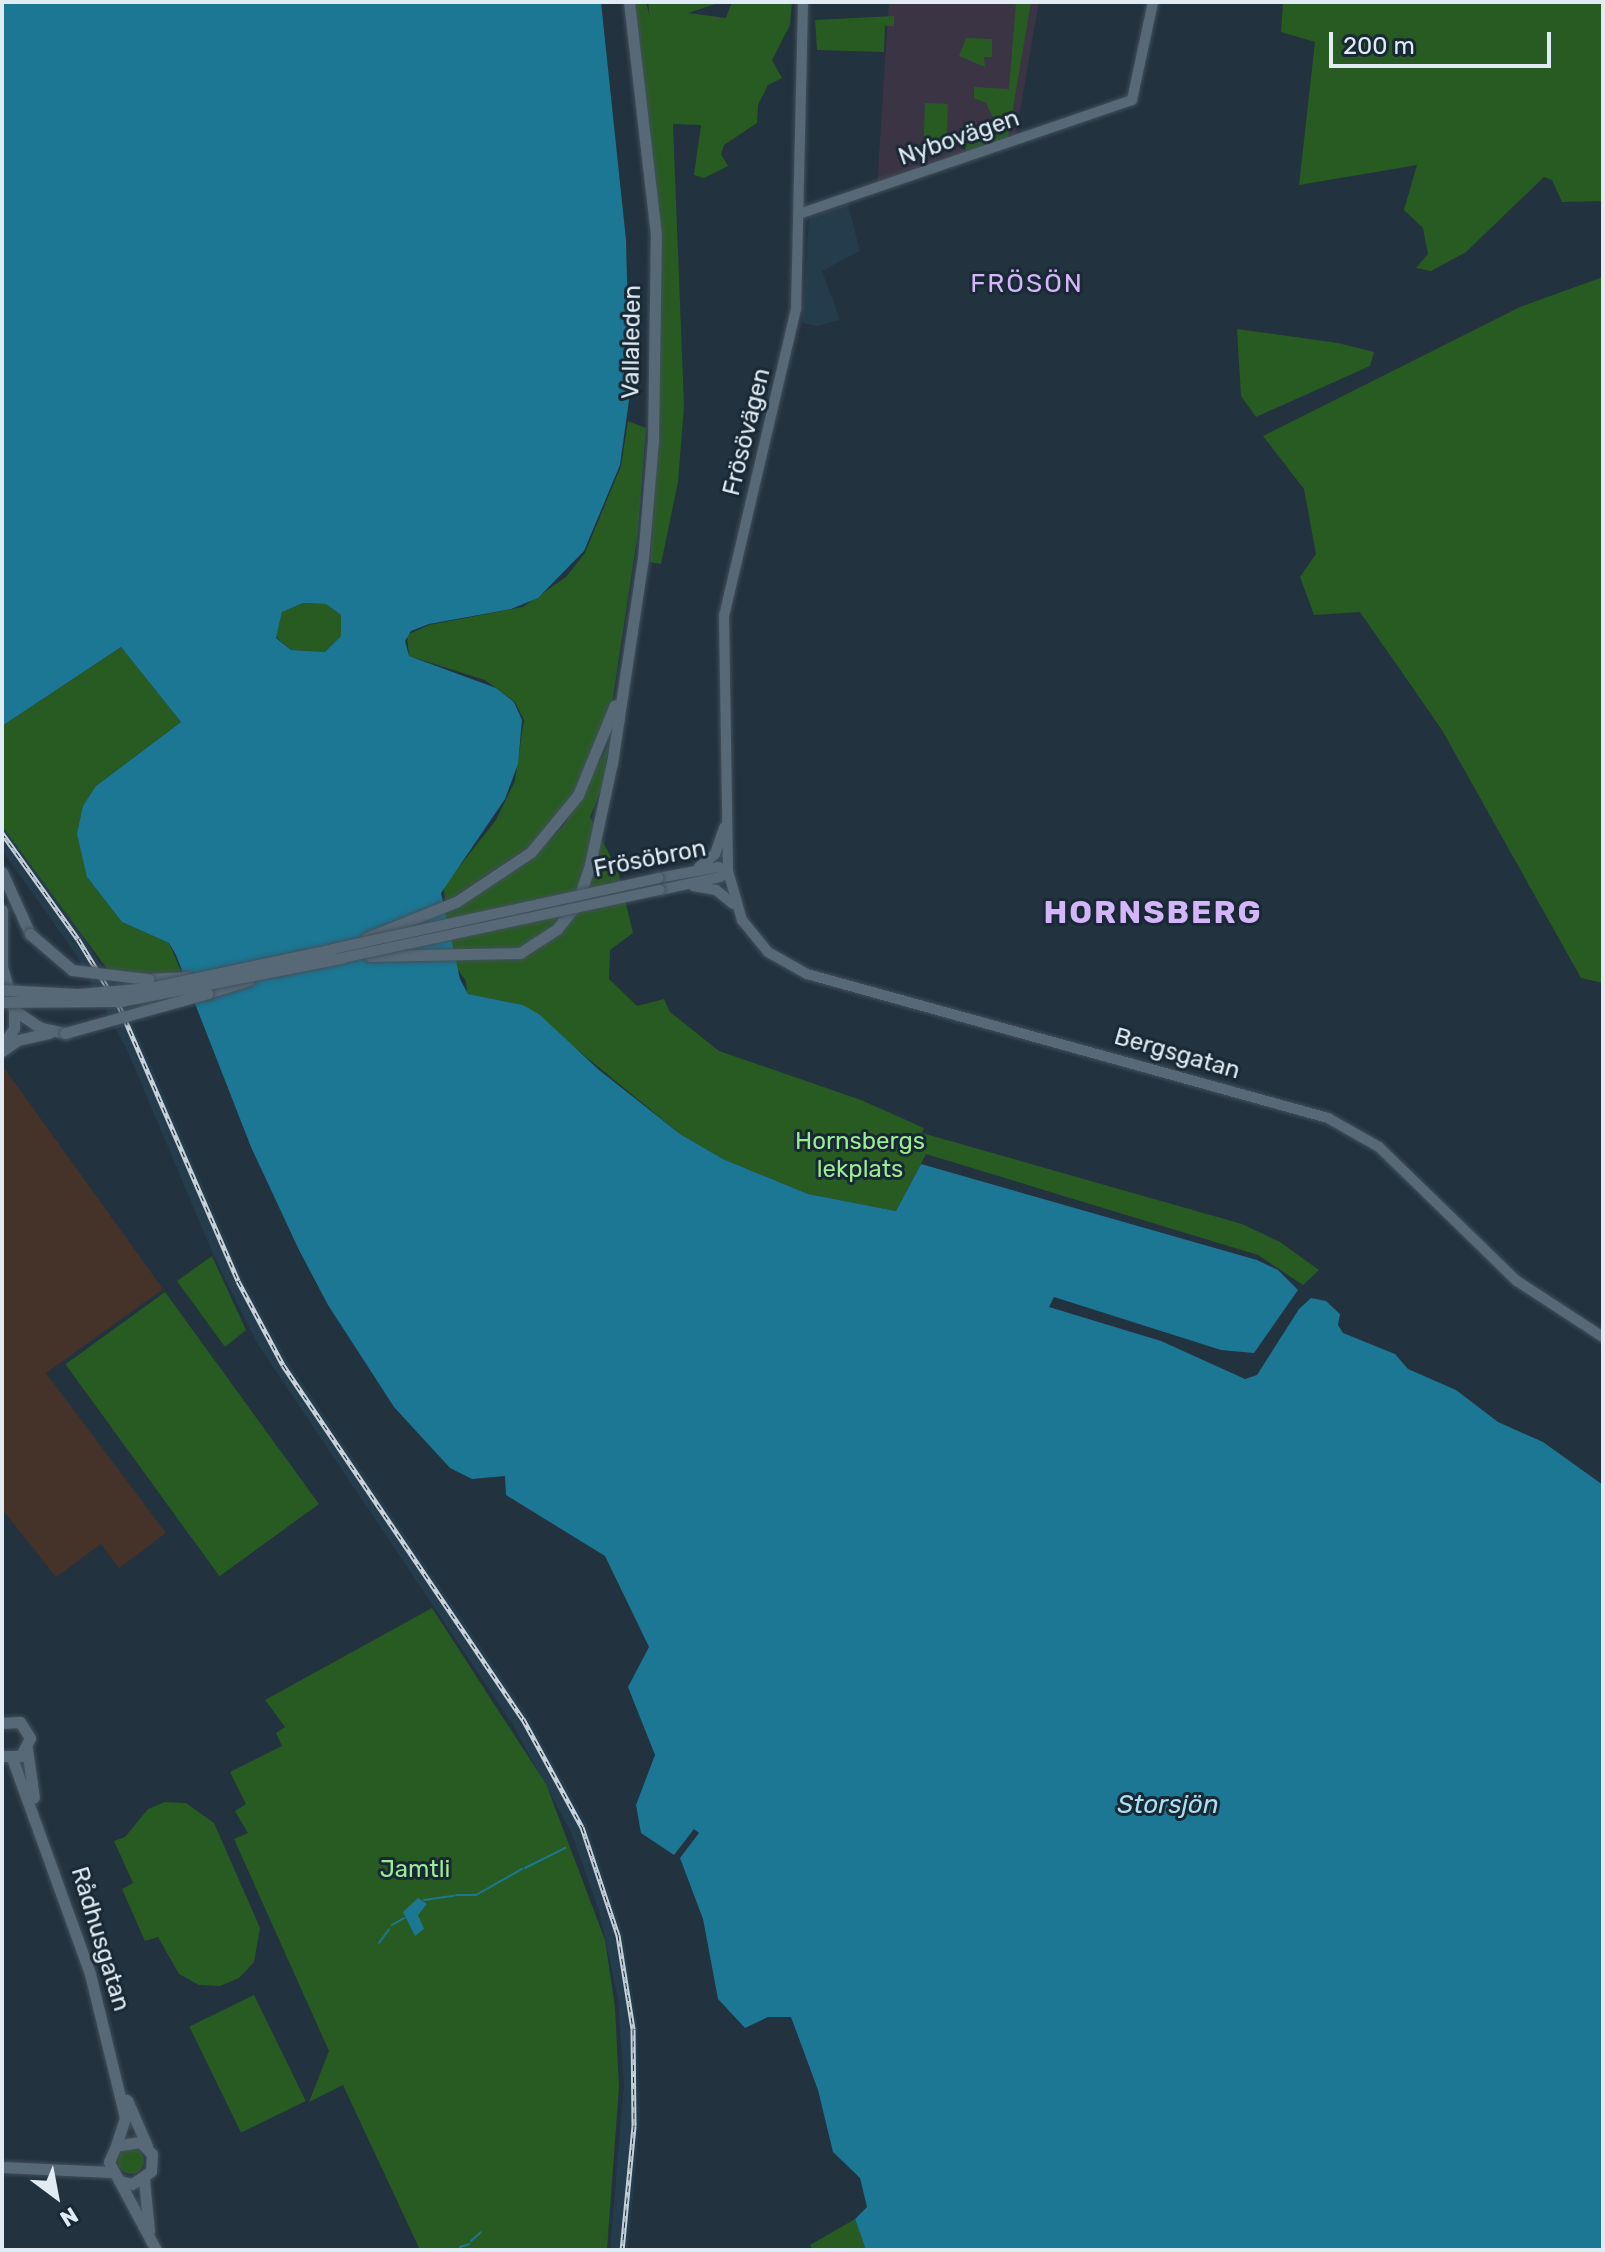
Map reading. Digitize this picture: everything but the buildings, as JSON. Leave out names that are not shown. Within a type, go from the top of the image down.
[{"type":"main road","name":"Vallaleden","points":[[557,929],[577,903],[589,869],[643,559],[653,441],[656,235],[629,2]]},
{"type":"main road","name":"Vallaleden","points":[[497,878],[531,852],[568,811],[594,765],[623,682]]},
{"type":"main road","points":[[2,872],[30,934],[58,962],[94,976],[211,975]]},
{"type":"main road","name":"Frösöbron","points":[[2,1002],[120,1001],[268,974],[338,954],[417,919],[497,878]]},
{"type":"main road","points":[[2,910],[2,966],[14,1010],[14,1028],[2,1048]]},
{"type":"main road","name":"Frösöbron","points":[[2,990],[98,993],[338,954],[520,953],[557,929]]},
{"type":"main road","points":[[2,1048],[35,1034],[65,1033],[268,974]]},
{"type":"main road","points":[[14,1010],[41,1028],[65,1033]]},
{"type":"main road","points":[[4,1719],[28,1730],[27,1749],[7,1757]]},
{"type":"main road","name":"Rådhusgatan","points":[[27,1749],[38,1822]]},
{"type":"main road","name":"Rådhusgatan","points":[[7,1757],[38,1822],[90,1974],[125,2118],[114,2149]]},
{"type":"main road","name":"Rådhusgatan","points":[[114,2070],[147,2147]]},
{"type":"main road","points":[[88,2168],[132,2140],[147,2147],[153,2162],[144,2180],[149,2236]]},
{"type":"main road","points":[[114,2149],[115,2176],[156,2250]]},
{"type":"main road","points":[[2,2167],[88,2168],[144,2180]]},
{"type":"street","name":"Frösövägen","points":[[728,871],[724,615],[792,330],[799,214],[803,2]]},
{"type":"street","name":"Nybovägen","points":[[799,214],[1132,100],[1153,2]]},
{"type":"street","points":[[691,872],[715,854],[727,819]]},
{"type":"street","name":"Frösöbron","points":[[338,954],[659,884],[691,872],[728,871]]},
{"type":"street","name":"Frösöbron","points":[[659,884],[680,885],[728,871]]},
{"type":"street","name":"Bergsgatan","points":[[728,871],[733,904],[758,942],[802,972],[1305,1111],[1349,1128],[1379,1147],[1517,1281],[1603,1337]]},
{"type":"street","points":[[680,885],[709,887],[733,904]]},
{"type":"shaded area","points":[[889,2],[1039,2],[1015,140],[877,187]]},
{"type":"shaded area","points":[[848,204],[860,251],[822,271],[840,320],[817,326],[802,323],[809,218]]},
{"type":"shaded area","points":[[2,824],[83,936],[125,1005],[243,1279],[288,1362],[527,1715],[587,1825],[623,1934],[638,2029],[640,2117],[628,2250],[610,2250],[624,2085],[618,1999],[599,1911],[571,1832],[513,1725],[257,1343],[213,1254],[128,1052],[75,953],[2,850]]},
{"type":"shaded area","points":[[2,1065],[163,1289],[46,1373],[166,1533],[119,1568],[101,1544],[56,1577],[2,1509]]},
{"type":"green space","points":[[635,2],[646,2],[650,18],[648,2],[721,2],[688,13],[726,18],[732,2],[792,2],[790,25],[772,60],[782,78],[768,85],[758,105],[757,123],[724,145],[721,154],[728,166],[704,178],[694,175],[701,125],[673,124],[684,406],[678,482],[661,564],[650,562],[658,441],[660,238]]},
{"type":"green space","points":[[1016,2],[1031,2],[1008,138],[966,152],[966,137],[969,143],[984,138],[994,120],[986,103],[974,98],[974,87],[1009,89]]},
{"type":"green space","points":[[1283,2],[1603,2],[1603,201],[1562,202],[1552,180],[1544,177],[1466,252],[1431,271],[1416,268],[1428,254],[1423,228],[1404,210],[1417,165],[1299,185],[1315,42],[1281,32]]},
{"type":"green space","points":[[894,16],[894,26],[885,26],[884,52],[817,50],[815,20]]},
{"type":"green space","points":[[966,38],[992,39],[992,57],[984,57],[985,67],[959,56]]},
{"type":"green space","points":[[925,103],[948,104],[947,146],[924,145]]},
{"type":"green space","points":[[1603,277],[1603,983],[1581,978],[1442,730],[1360,612],[1314,615],[1300,577],[1316,554],[1304,489],[1263,436],[1520,307]]},
{"type":"green space","points":[[1237,329],[1338,343],[1374,352],[1370,366],[1256,417],[1241,396]]},
{"type":"green space","points":[[628,421],[646,428],[638,532],[612,704],[573,795],[536,842],[446,902],[443,887],[496,820],[515,781],[524,720],[515,702],[485,680],[409,656],[407,635],[429,625],[523,607],[566,577],[585,553],[621,466]]},
{"type":"green space","points":[[303,603],[326,604],[341,615],[341,636],[325,652],[291,650],[276,637],[282,612]]},
{"type":"green space","points":[[121,647],[181,722],[96,786],[87,877],[122,922],[169,943],[181,971],[173,972],[183,997],[142,1010],[120,971],[108,970],[2,826],[2,726]]},
{"type":"green space","name":"Hornsbergs lekplats","points":[[609,744],[603,785],[590,817],[618,871],[633,933],[610,950],[609,979],[637,1006],[664,999],[670,1012],[719,1051],[861,1100],[924,1128],[922,1133],[1242,1224],[1280,1242],[1319,1270],[1303,1285],[1258,1255],[926,1154],[896,1211],[808,1194],[723,1159],[680,1134],[523,1005],[467,994],[466,981],[424,922],[526,864],[564,825]]},
{"type":"green space","points":[[212,1256],[246,1330],[225,1347],[177,1281]]},
{"type":"green space","points":[[165,1292],[319,1504],[219,1576],[65,1364]]},
{"type":"green space","name":"Jamtli","points":[[432,1608],[546,1784],[605,1940],[615,2007],[619,2087],[607,2250],[420,2250],[343,2085],[309,2102],[329,2051],[234,1839],[248,1833],[235,1811],[246,1804],[230,1772],[282,1746],[276,1733],[285,1727],[265,1700]]},
{"type":"green space","points":[[165,1802],[186,1803],[214,1823],[260,1928],[254,1962],[239,1978],[220,1986],[199,1985],[179,1974],[158,1937],[145,1941],[122,1889],[133,1883],[114,1841],[125,1837],[148,1809]]},
{"type":"green space","points":[[254,1995],[306,2101],[241,2133],[189,2027]]},
{"type":"green space","points":[[131,2148],[140,2152],[144,2161],[140,2170],[131,2174],[122,2170],[118,2161],[122,2152]]},
{"type":"green space","points":[[855,2219],[866,2250],[813,2250],[810,2245]]},
{"type":"water","name":"Storsjön","points":[[2,2],[601,2],[626,240],[630,393],[620,465],[584,551],[538,598],[511,609],[429,624],[411,631],[405,641],[409,656],[496,688],[514,702],[522,720],[518,764],[505,799],[441,893],[460,979],[468,994],[523,1005],[540,1015],[599,1070],[680,1134],[723,1159],[808,1194],[896,1211],[921,1164],[1257,1260],[1278,1270],[1298,1290],[1254,1353],[1221,1350],[1054,1297],[1049,1307],[1161,1341],[1245,1379],[1257,1375],[1299,1309],[1311,1298],[1326,1301],[1340,1314],[1338,1325],[1343,1333],[1395,1354],[1408,1369],[1456,1390],[1498,1422],[1543,1442],[1603,1485],[1603,2250],[866,2250],[855,2219],[867,2207],[860,2178],[833,2152],[818,2090],[791,2017],[768,2017],[745,2028],[718,1999],[703,1919],[680,1858],[699,1833],[694,1829],[674,1855],[641,1833],[636,1805],[655,1755],[628,1687],[649,1647],[605,1556],[506,1495],[505,1476],[472,1479],[450,1468],[394,1407],[328,1305],[299,1250],[251,1147],[176,955],[169,943],[122,922],[87,877],[77,834],[83,806],[96,786],[181,722],[121,647],[2,726]],"holes":[[[303,603],[326,604],[341,615],[341,636],[325,652],[291,650],[276,638],[282,612]]]},
{"type":"water","points":[[418,1898],[427,1904],[418,1915],[424,1929],[415,1936],[403,1912]]},
{"type":"waterway","points":[[525,1868],[565,1848]]},
{"type":"waterway","points":[[456,1895],[476,1895],[522,1869]]},
{"type":"waterway","points":[[424,1900],[454,1896]]},
{"type":"waterway","points":[[392,1925],[404,1918]]},
{"type":"waterway","points":[[379,1943],[389,1929]]},
{"type":"waterway","points":[[471,2241],[481,2232]]},
{"type":"waterway","points":[[460,2247],[470,2244]]},
{"type":"railway","points":[[2,833],[78,939],[120,1008],[238,1281],[283,1365],[523,1719],[582,1827],[618,1935],[633,2029],[634,2126],[622,2250]]},
{"type":"district","name":"FRÖSÖN","points":[[1027,284]]},
{"type":"district","name":"HORNSBERG","points":[[1153,912]]}]
